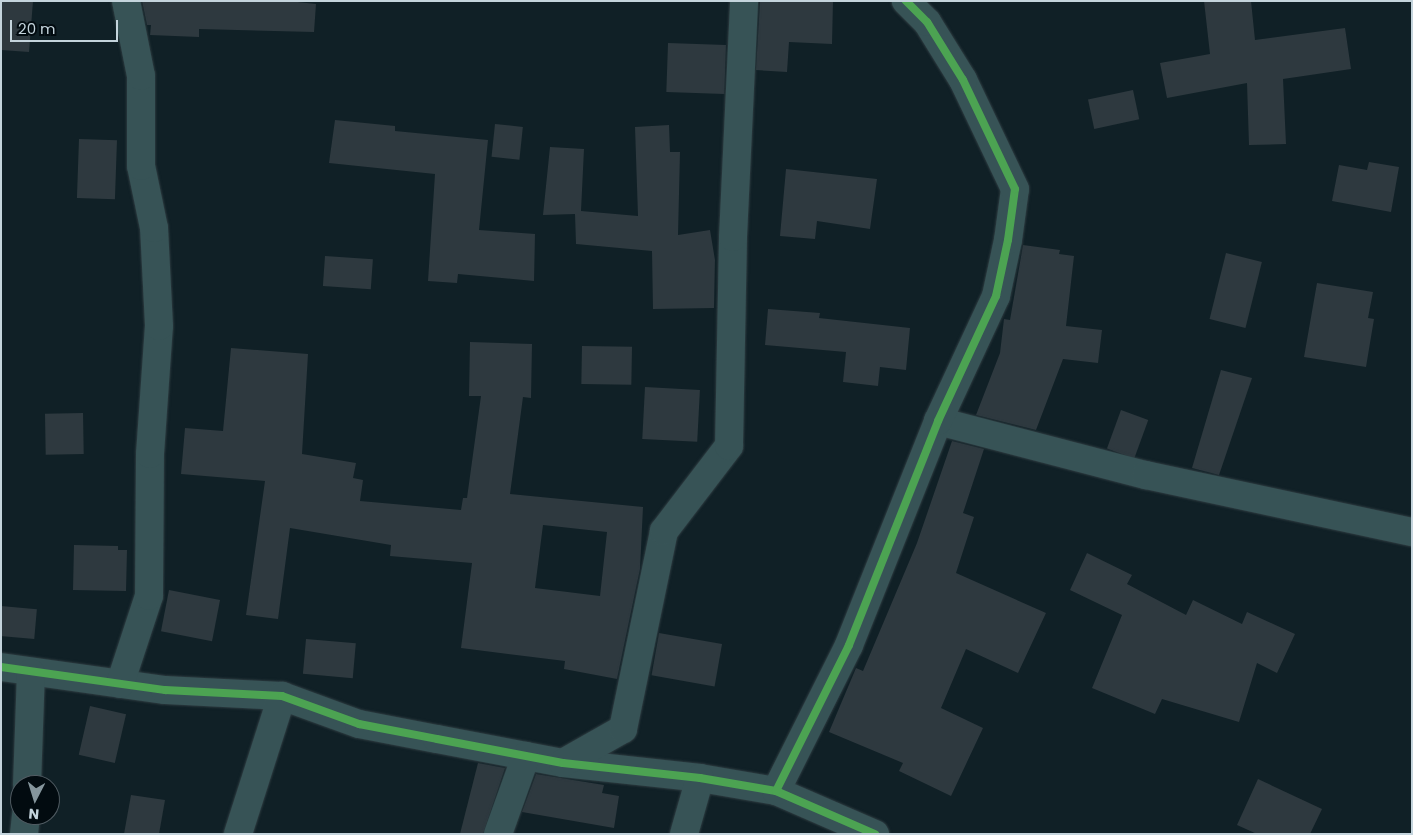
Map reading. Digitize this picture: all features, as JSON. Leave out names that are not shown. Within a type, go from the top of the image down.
[{"type":"street","points":[[120,684],[149,596],[150,454],[159,326],[154,228],[141,166],[141,76],[126,1]]},
{"type":"street","points":[[563,763],[624,729],[664,531],[729,446],[733,237],[744,1]]},
{"type":"street","points":[[776,791],[849,645],[938,421],[996,296],[1015,189],[962,80],[927,22],[906,1]]},
{"type":"street","points":[[938,421],[1146,475],[1412,532]]},
{"type":"street","points":[[1,667],[31,673],[120,684],[282,696],[359,724],[563,763],[700,778],[776,791],[875,834]]},
{"type":"street","points":[[27,775],[31,673]]},
{"type":"street","points":[[238,834],[282,696]]},
{"type":"street","points":[[498,834],[526,756]]},
{"type":"street","points":[[684,834],[700,778]]},
{"type":"building","points":[[1,1],[33,1],[29,52],[1,50]]},
{"type":"building","points":[[142,1],[288,1],[316,4],[314,32],[199,29],[199,37],[150,35],[151,25],[147,25]]},
{"type":"building","points":[[760,1],[833,1],[832,44],[789,42],[787,72],[756,70]]},
{"type":"building","points":[[1204,1],[1251,1],[1255,40],[1345,28],[1351,69],[1283,79],[1286,144],[1249,145],[1247,83],[1167,98],[1160,63],[1210,54]]},
{"type":"building","points":[[668,43],[726,45],[724,94],[666,92]]},
{"type":"building","points":[[1133,90],[1139,119],[1094,129],[1088,100]]},
{"type":"building","points":[[335,120],[395,126],[395,131],[488,140],[479,230],[535,234],[534,281],[458,274],[457,283],[428,281],[435,174],[329,163]]},
{"type":"building","points":[[495,124],[523,127],[519,160],[492,157]]},
{"type":"building","points":[[669,125],[670,152],[680,152],[678,235],[710,230],[715,260],[714,308],[653,309],[652,251],[576,244],[575,214],[543,215],[550,147],[584,149],[581,211],[638,216],[635,127]]},
{"type":"building","points":[[79,139],[117,140],[115,199],[77,198]]},
{"type":"building","points":[[1369,162],[1399,167],[1391,212],[1332,201],[1339,165],[1367,170]]},
{"type":"building","points":[[786,169],[877,179],[870,229],[817,221],[815,239],[780,236]]},
{"type":"building","points":[[1023,245],[1060,250],[1059,254],[1074,256],[1066,326],[1102,330],[1098,363],[1063,359],[1036,430],[976,415],[1000,353],[1004,319],[1010,320]]},
{"type":"building","points":[[1226,253],[1262,262],[1245,328],[1210,319]]},
{"type":"building","points":[[325,256],[373,259],[371,289],[323,286]]},
{"type":"building","points":[[1317,283],[1373,292],[1368,318],[1374,319],[1366,367],[1304,357]]},
{"type":"building","points":[[768,309],[820,313],[819,318],[910,328],[906,370],[880,367],[878,386],[843,382],[846,352],[765,345]]},
{"type":"building","points":[[470,342],[532,344],[531,398],[523,397],[510,494],[643,507],[640,569],[617,679],[564,669],[565,661],[461,648],[472,563],[390,556],[391,545],[290,528],[278,619],[246,615],[265,481],[181,474],[185,428],[223,431],[231,348],[308,354],[302,454],[356,463],[353,478],[363,480],[360,501],[461,510],[463,498],[467,498],[481,396],[469,396]],"holes":[[[543,525],[607,532],[600,596],[535,588]]]},
{"type":"building","points":[[582,346],[632,347],[631,385],[581,384]]},
{"type":"building","points":[[1221,370],[1252,378],[1219,475],[1192,468]]},
{"type":"building","points":[[645,387],[700,390],[697,442],[642,439]]},
{"type":"building","points":[[1121,410],[1148,420],[1134,458],[1107,449]]},
{"type":"building","points":[[83,413],[84,454],[46,455],[45,414]]},
{"type":"building","points":[[952,441],[984,449],[963,513],[974,517],[956,573],[1046,613],[1018,673],[966,649],[941,708],[983,728],[951,796],[899,771],[903,763],[829,732],[856,668],[863,671],[917,543]]},
{"type":"building","points":[[74,545],[118,546],[118,550],[127,550],[126,591],[73,590]]},
{"type":"building","points":[[1087,553],[1132,575],[1127,584],[1186,615],[1193,600],[1242,624],[1247,612],[1295,634],[1277,673],[1257,663],[1239,722],[1162,699],[1155,714],[1092,688],[1122,615],[1070,590]]},
{"type":"building","points":[[169,590],[220,600],[212,641],[161,631]]},
{"type":"building","points":[[1,606],[37,609],[34,639],[1,636]]},
{"type":"building","points":[[659,633],[722,644],[715,686],[652,675]]},
{"type":"building","points":[[306,639],[356,643],[353,678],[303,674]]},
{"type":"building","points":[[90,706],[126,714],[115,763],[79,755]]},
{"type":"building","points":[[478,763],[505,768],[483,834],[460,834]]},
{"type":"building","points":[[536,774],[604,785],[602,793],[619,796],[614,828],[522,812]]},
{"type":"building","points":[[1258,779],[1322,809],[1310,834],[1257,834],[1237,825]]},
{"type":"building","points":[[131,795],[165,800],[159,834],[124,834]]},
{"type":"cycle path","points":[[776,791],[849,645],[938,421],[996,296],[1008,240],[1015,189],[963,80],[927,22],[906,1]]},
{"type":"cycle path","points":[[1,667],[165,690],[282,696],[359,724],[563,763],[700,778],[776,791],[875,834]]}]
